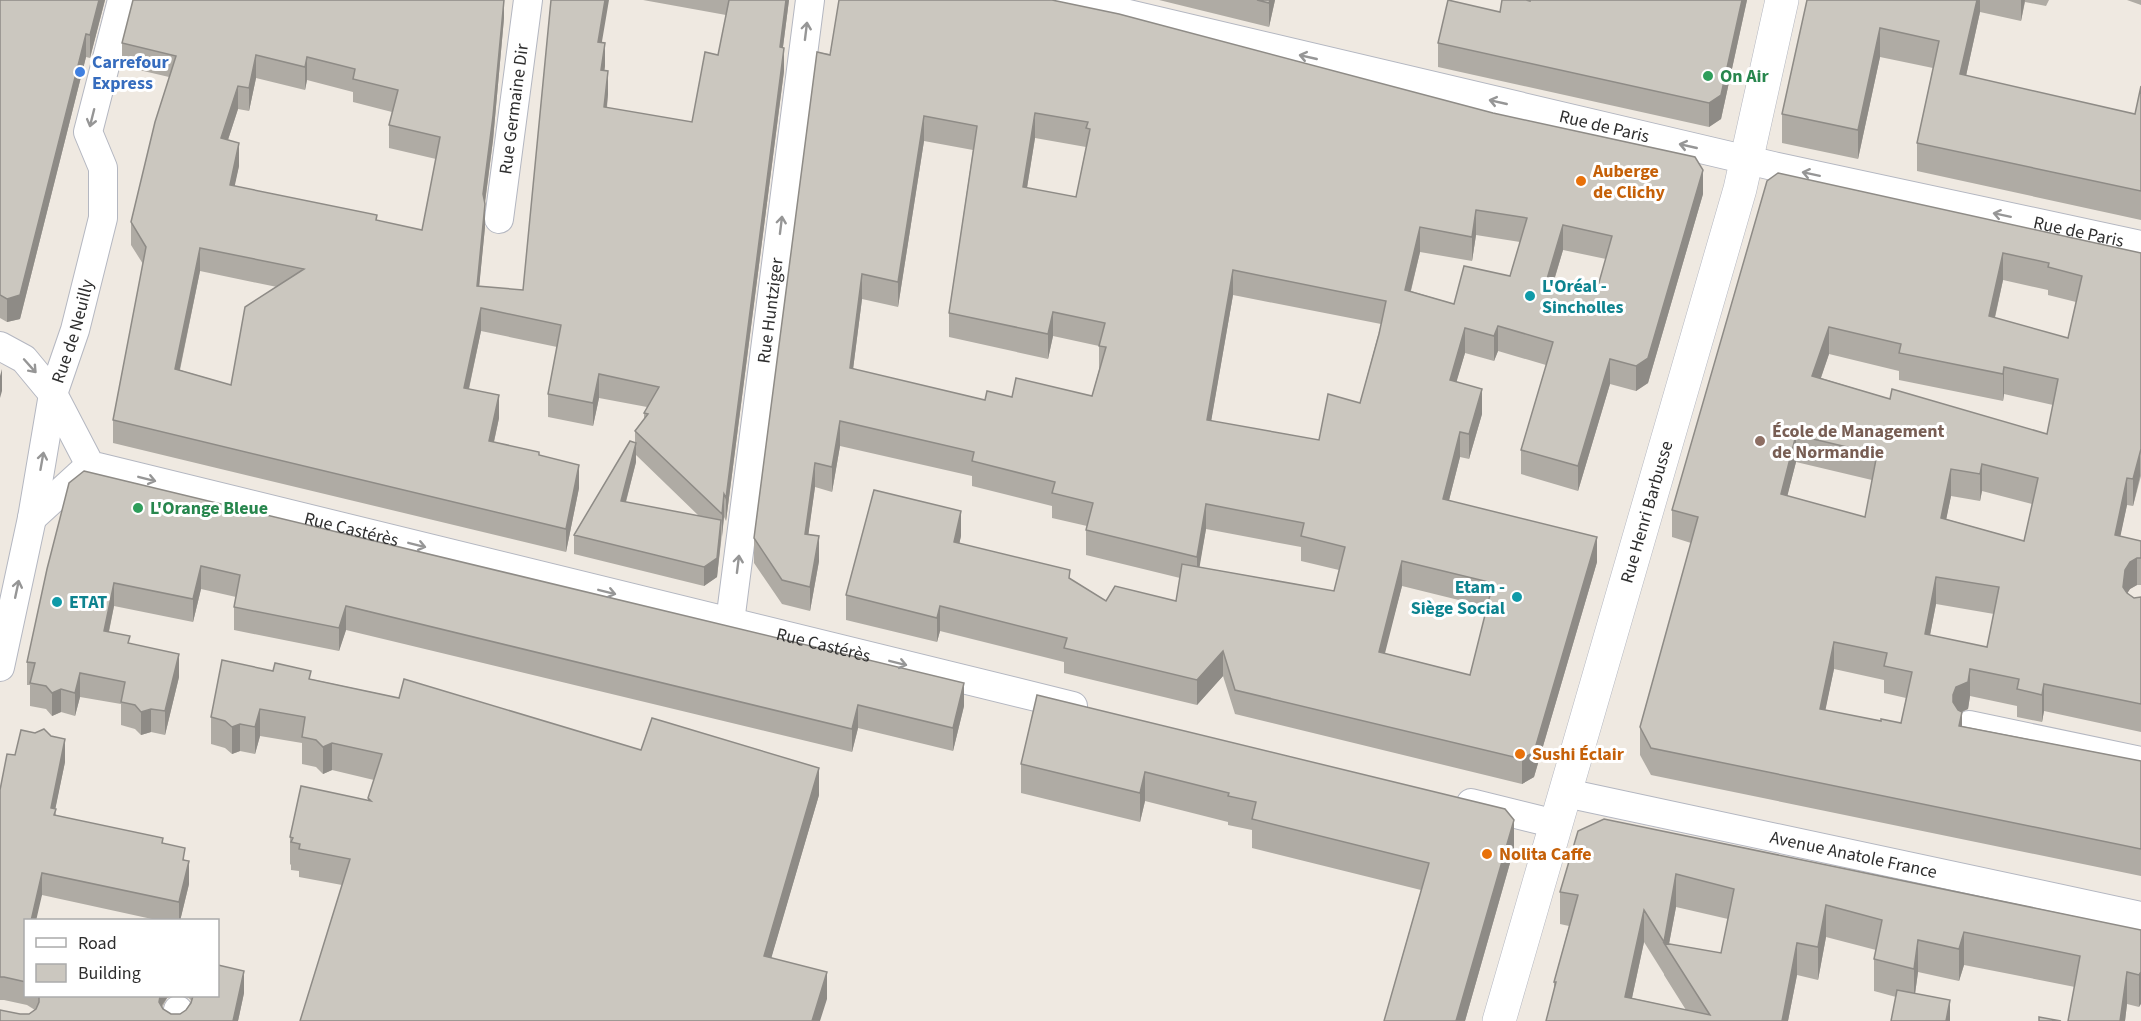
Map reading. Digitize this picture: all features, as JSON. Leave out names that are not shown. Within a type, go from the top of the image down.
[{"type":"street","name":"Rue de Neuilly","points":[[0,667],[32,518],[53,394],[75,330],[103,218],[103,168],[88,132],[122,0]]},
{"type":"street","name":"Rue Germaine Dir","points":[[499,219],[528,0]]},
{"type":"street","name":"Rue Huntziger","points":[[730,622],[810,0]]},
{"type":"street","name":"Rue de Paris","points":[[1069,0],[1111,5],[1745,159],[2141,244]]},
{"type":"street","name":"Rue Henri Barbusse","points":[[1499,1021],[1740,189],[1782,0]]},
{"type":"street","points":[[0,346],[24,359],[53,394],[90,465],[32,518]]},
{"type":"street","name":"Rue Castérès","points":[[90,465],[1094,711]]},
{"type":"street","points":[[1969,725],[2141,761]]},
{"type":"street","points":[[1440,795],[1561,809]]},
{"type":"street","name":"Avenue Anatole France","points":[[1561,809],[2141,916]]},
{"type":"building","points":[[0,0],[99,0],[90,35],[86,34],[20,295],[7,299],[0,295]]},
{"type":"building","points":[[133,0],[504,0],[483,194],[485,204],[477,286],[523,290],[551,0],[605,0],[598,42],[605,43],[601,70],[608,71],[604,107],[692,122],[705,52],[718,55],[729,0],[786,0],[780,47],[784,48],[726,498],[724,494],[722,514],[635,431],[648,414],[644,413],[659,387],[599,374],[593,403],[548,394],[561,325],[481,308],[464,388],[499,395],[489,441],[539,452],[539,455],[579,465],[566,529],[113,420],[146,247],[131,222],[155,122],[176,56],[122,43]],"holes":[[[256,55],[305,67],[307,57],[355,69],[353,79],[398,90],[389,125],[440,137],[422,230],[376,220],[377,215],[230,185],[239,143],[221,138],[238,86],[249,88]],[[200,248],[304,269],[245,307],[231,385],[175,369]]]},
{"type":"building","points":[[839,0],[1052,0],[1119,14],[1493,113],[1695,157],[1703,170],[1648,358],[1636,366],[1610,359],[1578,466],[1521,450],[1553,342],[1498,326],[1494,336],[1465,328],[1450,380],[1482,389],[1469,434],[1460,432],[1443,499],[1597,537],[1534,752],[1522,759],[1235,690],[1223,651],[1197,680],[1064,648],[1067,638],[940,606],[937,618],[846,595],[874,490],[961,511],[954,542],[1070,570],[1069,578],[1106,601],[1115,586],[1176,601],[1182,564],[1334,591],[1345,547],[1301,536],[1304,523],[1206,504],[1197,557],[1086,530],[1093,503],[1052,493],[1055,482],[972,461],[974,452],[840,421],[832,467],[815,463],[805,534],[819,536],[810,587],[782,580],[754,538],[817,52],[830,55]],"holes":[[[1035,113],[1088,122],[1086,128],[1090,129],[1076,197],[1023,187]],[[924,116],[977,126],[949,313],[1048,334],[1053,312],[1105,323],[1099,346],[1106,347],[1092,396],[1016,378],[1012,397],[987,391],[985,400],[850,368],[862,274],[898,282]],[[1476,210],[1527,218],[1510,276],[1464,266],[1454,304],[1405,290],[1420,227],[1472,237]],[[1563,225],[1612,236],[1596,293],[1547,279]],[[1233,270],[1386,301],[1360,403],[1328,394],[1319,440],[1207,420]],[[1402,561],[1493,583],[1470,675],[1379,652]]]},
{"type":"building","points":[[1448,0],[1500,12],[1502,0],[1742,0],[1721,95],[1709,103],[1438,43]]},
{"type":"building","points":[[1807,0],[1977,0],[1960,74],[2135,114],[2141,86],[2141,191],[1917,143],[1939,41],[1880,28],[1858,130],[1782,114]]},
{"type":"building","points":[[1778,173],[2141,253],[2141,449],[2133,479],[2127,478],[2115,535],[2141,541],[2141,558],[2130,562],[2125,570],[2123,587],[2134,598],[2141,597],[2141,704],[2044,684],[2042,695],[2017,689],[2019,679],[1970,669],[1968,682],[1956,687],[1953,702],[1962,712],[1959,726],[2141,761],[2141,849],[1651,748],[1640,727],[1698,517],[1672,510],[1767,181]],"holes":[[[2003,253],[2049,263],[2048,267],[2082,276],[2068,338],[1989,316]],[[1829,327],[1901,344],[1899,353],[2003,374],[2004,367],[2058,379],[2047,434],[1892,389],[1890,399],[1812,376]],[[1796,435],[1877,454],[1865,517],[1781,494]],[[1982,464],[2038,478],[2024,541],[1941,518],[1951,469],[1980,474]],[[1936,577],[1999,587],[1987,647],[1925,634]],[[1834,642],[1887,653],[1884,666],[1912,672],[1901,723],[1881,719],[1881,721],[1820,709]]]},
{"type":"building","points":[[630,441],[636,443],[621,501],[721,520],[717,558],[704,567],[574,535]]},
{"type":"building","points":[[84,471],[964,683],[953,728],[858,705],[852,729],[346,606],[339,628],[234,607],[240,575],[201,566],[193,599],[114,583],[104,631],[130,636],[128,643],[179,654],[165,711],[151,709],[141,712],[135,705],[121,702],[125,682],[80,673],[75,693],[61,689],[52,693],[46,686],[30,683],[35,663],[27,662],[69,483]]},
{"type":"building","points":[[222,660],[273,671],[275,663],[311,671],[309,679],[399,698],[404,679],[641,750],[652,718],[819,768],[764,956],[827,972],[812,1021],[300,1021],[350,859],[299,849],[300,844],[291,842],[293,838],[290,837],[301,786],[371,801],[368,798],[382,754],[332,743],[323,747],[316,740],[302,737],[305,717],[260,709],[255,727],[240,724],[232,727],[225,721],[211,717]]},
{"type":"building","points":[[1037,695],[1505,809],[1514,820],[1456,1021],[1384,1021],[1429,863],[1252,819],[1256,802],[1145,772],[1140,793],[1021,764]]},
{"type":"building","points":[[44,729],[51,736],[65,739],[51,808],[56,809],[54,815],[163,838],[162,843],[185,848],[183,860],[189,861],[179,902],[42,873],[31,919],[24,919],[24,982],[0,977],[0,790],[7,754],[15,755],[21,730],[35,733]]},
{"type":"building","points":[[1604,819],[2141,930],[2141,972],[2139,975],[2127,972],[2120,1021],[2068,1021],[2080,956],[1964,932],[1959,949],[1918,940],[1914,969],[1874,959],[1882,920],[1826,905],[1818,947],[1797,943],[1782,1021],[1546,1021],[1556,982],[1554,982],[1578,895],[1560,892],[1578,831]],"holes":[[[1676,874],[1734,889],[1721,953],[1664,943],[1710,1015],[1625,997],[1644,910],[1664,942]]]},
{"type":"building","points":[[219,965],[244,971],[233,1021],[0,1021],[0,1010],[29,1014],[36,1009],[39,997],[160,997],[159,1002],[163,1009],[171,1014],[180,1014],[191,1003],[193,997],[219,997]]},
{"type":"building","points":[[1897,990],[1950,1000],[1946,1021],[1891,1021]]},
{"type":"building","points":[[2039,1017],[2061,1021],[2039,1021]]},
{"type":"place","name":"Carrefour Express","points":[[80,72]]},
{"type":"place","name":"On Air","points":[[1708,76]]},
{"type":"place","name":"Auberge de Clichy","points":[[1581,181]]},
{"type":"place","name":"L'Oréal - Sincholles","points":[[1530,296]]},
{"type":"place","name":"École de Management de Normandie","points":[[1760,441]]},
{"type":"place","name":"L'Orange Bleue","points":[[138,508]]},
{"type":"place","name":"Etam - Siège Social","points":[[1517,597]]},
{"type":"place","name":"ETAT","points":[[57,602]]},
{"type":"place","name":"Sushi Éclair","points":[[1520,754]]},
{"type":"place","name":"Nolita Caffe","points":[[1487,854]]}]
